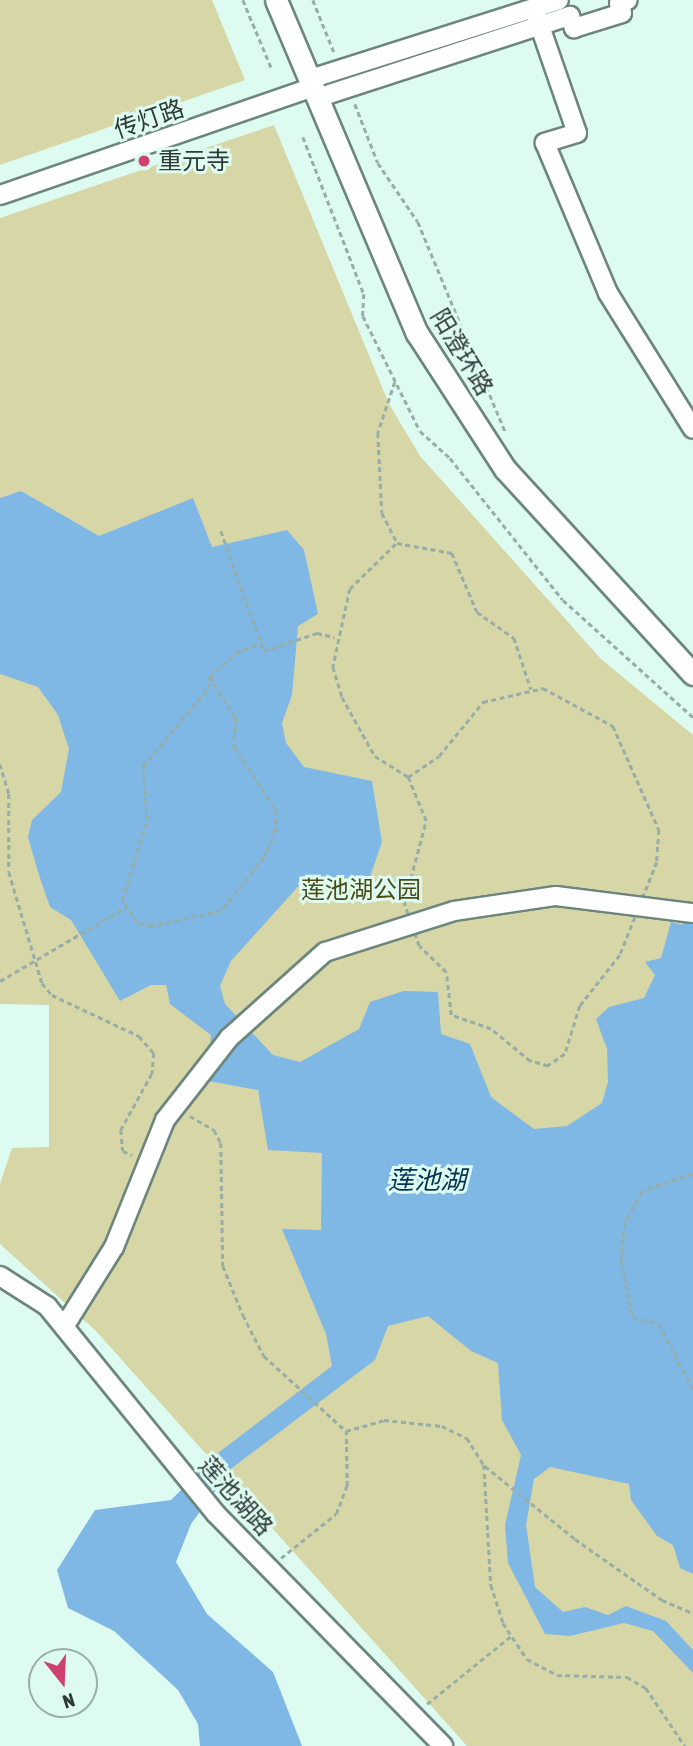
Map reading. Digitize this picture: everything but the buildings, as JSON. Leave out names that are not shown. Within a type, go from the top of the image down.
[{"type":"main road","name":"阳澄环路","points":[[275,0],[417,333],[505,469],[692,673]]},
{"type":"street","points":[[313,88],[349,88],[537,17],[559,0]]},
{"type":"street","points":[[313,88],[341,69],[537,17],[570,16],[574,28],[622,13],[619,3],[628,0]]},
{"type":"street","points":[[537,17],[577,132],[545,143],[608,293],[693,429]]},
{"type":"street","name":"传灯路","points":[[0,195],[313,88]]},
{"type":"street","points":[[64,1327],[114,1247],[148,1162],[175,1108],[229,1038],[326,952],[415,924],[556,896],[672,907],[693,913]]},
{"type":"street","name":"莲池湖路","points":[[0,1276],[47,1306],[216,1514],[443,1746]]},
{"type":"path","points":[[243,0],[271,67]]},
{"type":"path","points":[[313,0],[341,69]]},
{"type":"path","points":[[349,88],[378,163],[418,222],[507,436]]},
{"type":"path","points":[[303,137],[364,294],[363,316],[419,431],[450,458],[562,600],[693,718]]},
{"type":"path","points":[[395,382],[378,433],[376,471],[382,513],[397,543]]},
{"type":"path","points":[[221,531],[264,651],[317,633],[335,637]]},
{"type":"path","points":[[397,543],[350,589],[335,637],[333,667],[356,723],[375,756],[408,777],[426,821],[404,903],[415,924],[419,946],[446,972],[451,1015],[491,1029],[530,1061],[548,1066],[565,1054],[580,1006],[620,955],[643,904],[659,830],[628,749],[613,726],[569,696],[531,689],[483,702],[439,756],[408,777]]},
{"type":"path","points":[[397,543],[452,553],[477,612],[514,638],[531,689]]},
{"type":"path","points":[[210,677],[236,718],[234,746],[276,810],[276,830],[264,858],[221,911],[153,926],[137,923],[126,907],[126,880],[147,820],[143,766],[208,689],[210,677],[236,653],[261,643]]},
{"type":"path","points":[[0,764],[9,794],[9,872],[35,958],[52,995],[139,1036],[154,1054],[146,1087],[121,1130],[123,1151],[148,1162]]},
{"type":"path","points":[[0,981],[71,936],[126,907]]},
{"type":"path","points":[[175,1108],[214,1130],[221,1143],[223,1266],[264,1356],[346,1431],[347,1486],[336,1514],[268,1567]]},
{"type":"path","points":[[693,1174],[642,1192],[625,1223],[621,1260],[633,1317],[659,1324],[693,1389]]},
{"type":"path","points":[[346,1431],[384,1419],[442,1426],[467,1438],[484,1465],[597,1555],[693,1613]]},
{"type":"path","points":[[484,1465],[491,1586],[512,1636],[527,1659],[557,1675],[627,1677],[646,1688],[685,1746]]},
{"type":"path","points":[[413,1716],[512,1636]]},
{"type":"green space","points":[[0,0],[212,0],[245,80],[0,165]]},
{"type":"green space","name":"莲池湖公园","points":[[274,125],[389,404],[420,456],[601,659],[693,735],[693,1746],[467,1746],[96,1331],[0,1244],[0,1184],[12,1148],[49,1147],[49,1005],[0,1004],[0,218]]},
{"type":"water","name":"莲池湖","points":[[21,491],[99,536],[193,498],[212,547],[287,530],[304,550],[318,614],[298,626],[292,695],[282,723],[286,743],[304,767],[372,781],[382,842],[370,877],[304,880],[231,961],[220,986],[225,1004],[273,1055],[300,1062],[359,1029],[370,1002],[404,991],[438,992],[441,1034],[470,1044],[491,1097],[534,1129],[567,1126],[602,1103],[608,1082],[607,1049],[596,1019],[609,1007],[644,998],[655,975],[645,962],[661,958],[671,922],[693,928],[693,1574],[680,1568],[673,1545],[657,1536],[631,1500],[629,1484],[550,1467],[534,1479],[526,1525],[535,1587],[563,1612],[585,1607],[608,1615],[626,1606],[666,1621],[693,1650],[693,1673],[653,1631],[624,1623],[570,1636],[545,1634],[508,1563],[505,1525],[521,1455],[502,1420],[498,1363],[471,1351],[428,1316],[388,1326],[375,1360],[232,1468],[191,1524],[176,1562],[207,1614],[273,1672],[302,1746],[200,1746],[198,1724],[178,1690],[114,1631],[68,1608],[57,1570],[95,1510],[171,1500],[218,1453],[332,1366],[326,1334],[282,1229],[321,1230],[322,1153],[268,1150],[258,1090],[208,1081],[211,1035],[170,1004],[166,985],[151,985],[120,1001],[71,920],[50,907],[28,837],[32,820],[61,792],[69,749],[58,715],[38,687],[0,674],[0,498]]},
{"type":"waterway","points":[[690,928],[693,922]]},
{"type":"place","name":"重元寺","points":[[144,161]]}]
